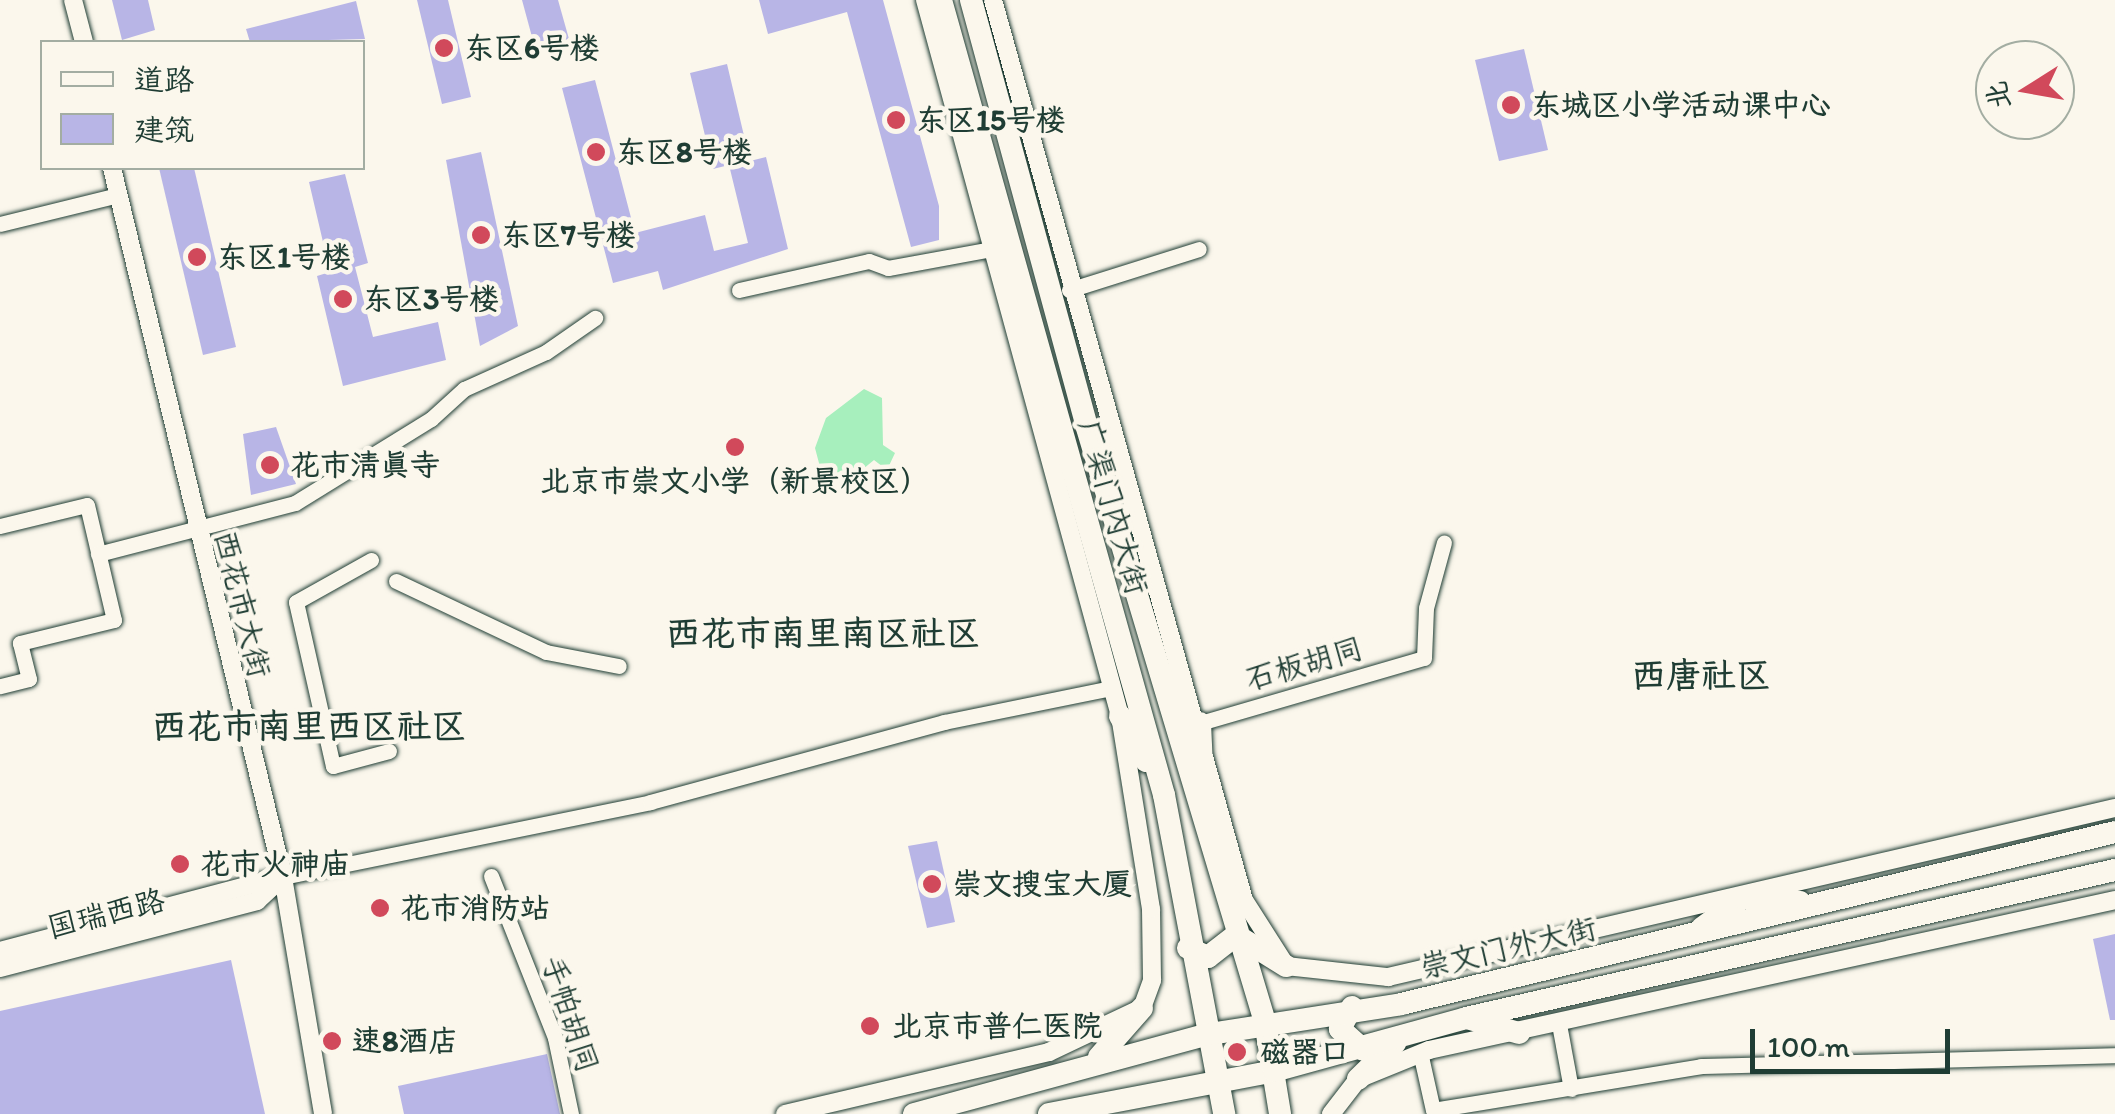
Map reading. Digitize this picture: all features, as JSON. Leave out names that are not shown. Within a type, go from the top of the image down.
[{"type":"main road","name":"广渠门内大街","points":[[940,0],[1164,795],[1204,1035],[1224,1114]]},
{"type":"main road","name":"广渠门内大街","points":[[971,0],[1204,828],[1266,1022],[1280,1114]]},
{"type":"main road","points":[[1120,716],[1164,795]]},
{"type":"main road","points":[[1200,724],[1204,828]]},
{"type":"main road","name":"崇文门外大街","points":[[914,1114],[1204,1035],[1352,1007],[1401,1004],[1829,904],[2115,832]]},
{"type":"main road","name":"崇文门外大街","points":[[1050,1114],[1274,1072],[1466,1018],[2108,872]]},
{"type":"main road","points":[[1693,935],[1743,898],[1829,904]]},
{"type":"main road","points":[[1188,948],[1208,957],[1236,936],[1286,966]]},
{"type":"main road","points":[[1352,1007],[1340,1029],[1362,1050]]},
{"type":"main road","points":[[1071,1072],[1126,1035],[1142,1008]]},
{"type":"main road","points":[[1466,1018],[1519,1033]]},
{"type":"main road","points":[[1358,1079],[1400,1038]]},
{"type":"main road","points":[[1119,1057],[1129,1073],[1124,1098]]},
{"type":"street","points":[[74,0],[84,40]]},
{"type":"street","name":"广渠门内大街","points":[[925,0],[1120,716],[1153,937],[1142,1008]]},
{"type":"street","name":"广渠门内大街","points":[[993,0],[1069,290],[1200,724],[1244,900],[1286,966]]},
{"type":"street","name":"西花市大街","points":[[112,170],[195,532],[282,877],[323,1114]]},
{"type":"street","points":[[0,224],[118,195]]},
{"type":"street","points":[[739,290],[869,261],[888,268],[992,248]]},
{"type":"street","points":[[1069,290],[1199,249]]},
{"type":"street","points":[[98,554],[195,532],[308,496],[431,419],[464,389],[546,352],[595,318]]},
{"type":"street","points":[[0,526],[87,505],[114,620],[20,643],[29,679],[0,686]]},
{"type":"street","name":"石板胡同","points":[[1200,724],[1424,658],[1426,608],[1444,542]]},
{"type":"street","points":[[371,560],[296,602],[333,766],[389,751]]},
{"type":"street","points":[[396,580],[546,652],[619,666]]},
{"type":"street","points":[[282,877],[650,802],[944,722],[1112,688]]},
{"type":"street","name":"崇文门外大街","points":[[1286,966],[1388,977],[1743,898],[2115,808]]},
{"type":"street","points":[[1332,1114],[1358,1079],[1420,1052],[2109,901],[2108,872]]},
{"type":"street","name":"手帕胡同","points":[[490,876],[555,1038],[571,1114]]},
{"type":"street","name":"国瑞西路","points":[[0,951],[282,877]]},
{"type":"street","name":"国瑞西路","points":[[0,968],[257,901],[282,877]]},
{"type":"street","points":[[785,1114],[1049,1052],[1142,1008]]},
{"type":"street","points":[[1559,1024],[1571,1089]]},
{"type":"street","points":[[1420,1052],[1429,1112],[1702,1066],[2115,1055]]},
{"type":"green space","points":[[864,389],[882,398],[883,445],[895,453],[887,470],[874,460],[846,483],[824,482],[815,448],[826,418]]},
{"type":"building","points":[[112,0],[148,0],[155,30],[122,40]]},
{"type":"building","name":"东区6号楼","points":[[417,0],[448,0],[471,97],[442,104]]},
{"type":"building","points":[[522,0],[558,0],[569,39],[535,48]]},
{"type":"building","name":"东区15号楼","points":[[759,0],[883,0],[939,206],[939,240],[911,247],[847,12],[768,34]]},
{"type":"building","points":[[356,1],[365,39],[249,40],[246,29]]},
{"type":"building","name":"东城区小学活动课中心","points":[[1524,49],[1548,150],[1499,161],[1475,60]]},
{"type":"building","points":[[727,64],[750,161],[766,157],[788,249],[663,290],[658,271],[613,283],[562,88],[595,80],[635,233],[705,215],[714,251],[748,243],[729,165],[713,169],[690,73]]},
{"type":"building","name":"东区7号楼","points":[[481,152],[518,326],[480,346],[446,160]]},
{"type":"building","name":"东区1号楼","points":[[159,170],[194,170],[236,347],[203,355]]},
{"type":"building","name":"东区3号楼","points":[[345,174],[368,263],[355,267],[373,337],[438,322],[446,360],[343,386],[317,276],[330,272],[309,182]]},
{"type":"building","name":"花市清真寺","points":[[276,427],[296,484],[251,495],[243,434]]},
{"type":"building","name":"崇文搜宝大厦","points":[[937,841],[955,922],[927,928],[908,846]]},
{"type":"building","points":[[2115,934],[2115,1020],[2110,1020],[2093,939]]},
{"type":"building","points":[[231,960],[265,1114],[0,1114],[0,1011]]},
{"type":"building","points":[[547,1054],[560,1114],[404,1114],[398,1086]]},
{"type":"place","name":"东区6号楼","points":[[444,48]]},
{"type":"place","name":"东城区小学活动课中心","points":[[1511,105]]},
{"type":"place","name":"东区15号楼","points":[[896,120]]},
{"type":"place","name":"东区8号楼","points":[[596,152]]},
{"type":"place","name":"东区7号楼","points":[[481,235]]},
{"type":"place","name":"东区1号楼","points":[[197,257]]},
{"type":"place","name":"东区3号楼","points":[[343,299]]},
{"type":"place","name":"北京市崇文小学（新景校区）","points":[[735,447]]},
{"type":"place","name":"花市清真寺","points":[[270,465]]},
{"type":"place","name":"花市火神庙","points":[[180,864]]},
{"type":"place","name":"崇文搜宝大厦","points":[[932,884]]},
{"type":"place","name":"花市消防站","points":[[380,908]]},
{"type":"place","name":"北京市普仁医院","points":[[870,1026]]},
{"type":"place","name":"速8酒店","points":[[332,1041]]},
{"type":"place","name":"磁器口","points":[[1237,1052]]},
{"type":"district","name":"西花市南里南区社区","points":[[823,633]]},
{"type":"district","name":"西唐社区","points":[[1701,675]]},
{"type":"district","name":"西花市南里西区社区","points":[[309,726]]}]
